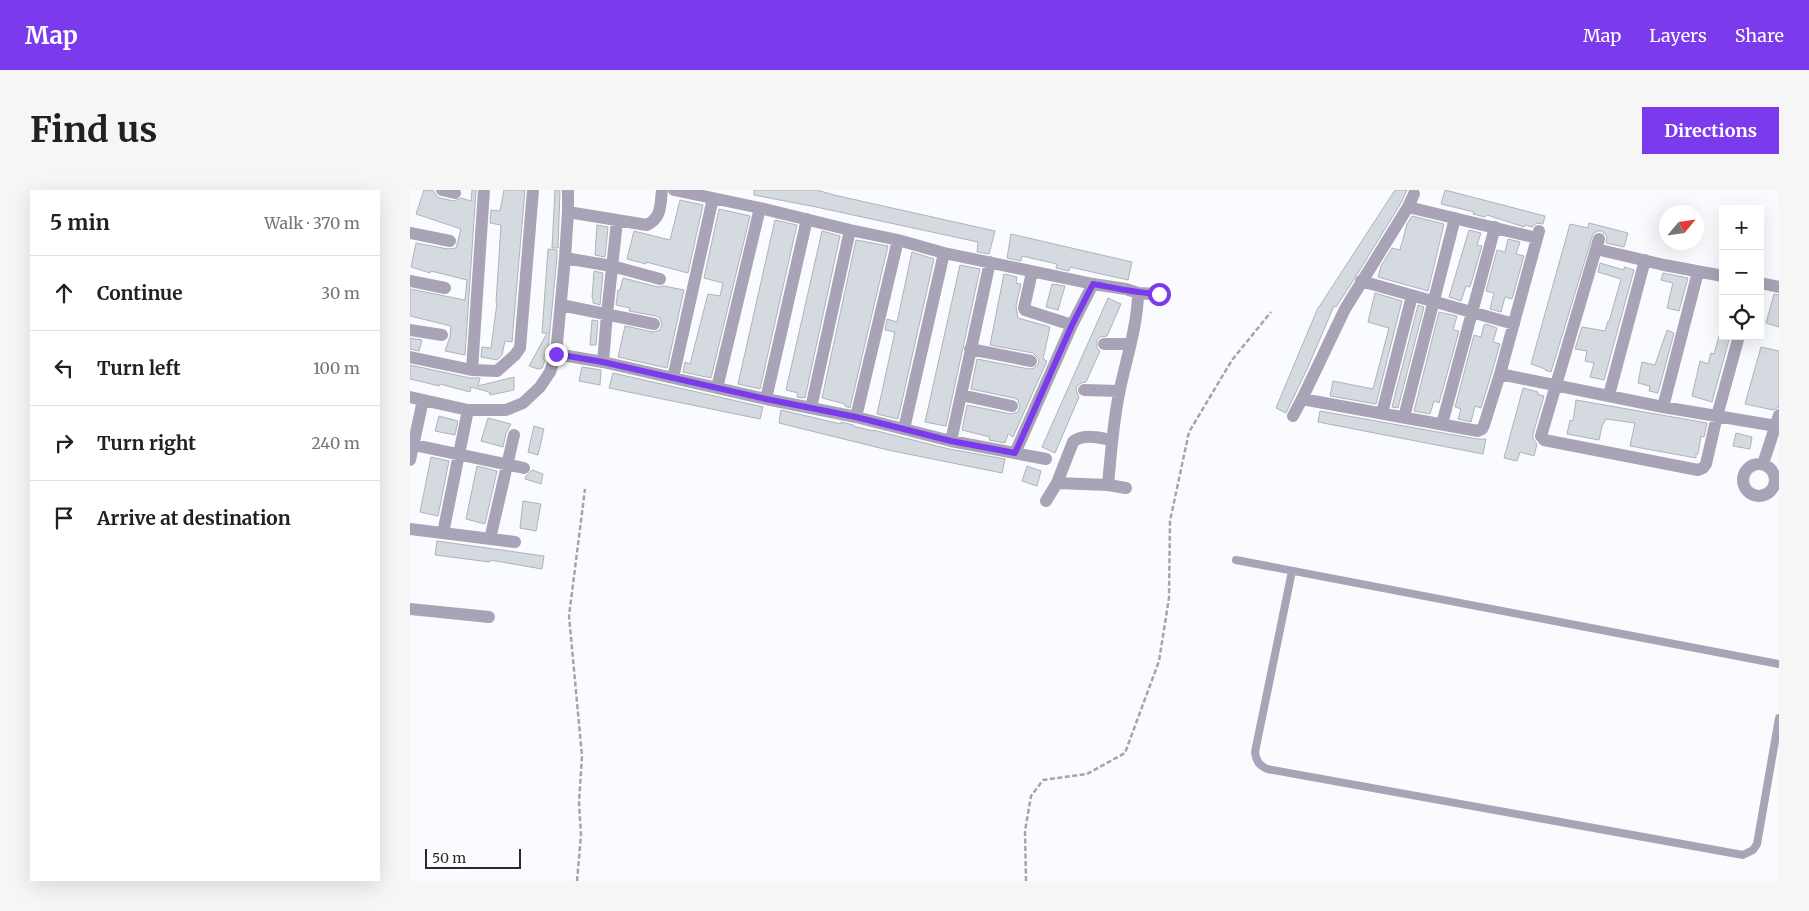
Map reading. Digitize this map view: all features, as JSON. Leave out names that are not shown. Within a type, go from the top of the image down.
[{"type":"street","points":[[442,190],[455,193]]},
{"type":"street","points":[[472,370],[484,190]]},
{"type":"street","points":[[410,357],[472,370],[497,371],[515,355],[520,348],[533,190]]},
{"type":"street","points":[[410,397],[468,410],[506,410],[522,403],[540,387],[550,372],[556,354],[565,258],[568,190]]},
{"type":"street","points":[[568,212],[647,225],[654,221],[659,214],[662,190]]},
{"type":"street","points":[[674,190],[760,208],[898,240],[944,253],[1032,272],[1126,289],[1138,293],[1159,294]]},
{"type":"street","points":[[1293,416],[1345,309],[1408,207],[1414,194]]},
{"type":"street","points":[[673,378],[713,198]]},
{"type":"street","points":[[1302,399],[1478,431],[1482,429],[1500,374],[1538,234],[1495,227],[1408,207]]},
{"type":"street","points":[[717,388],[760,208]]},
{"type":"street","points":[[1404,417],[1455,218]]},
{"type":"street","points":[[766,399],[807,219]]},
{"type":"street","points":[[603,362],[618,221]]},
{"type":"street","points":[[1442,424],[1495,227]]},
{"type":"street","points":[[811,408],[850,230]]},
{"type":"street","points":[[410,233],[450,241]]},
{"type":"street","points":[[856,417],[898,240]]},
{"type":"street","points":[[1719,275],[1646,260],[1597,244],[1541,436],[1544,440],[1698,470],[1703,468],[1706,464],[1738,340]]},
{"type":"street","points":[[904,429],[944,253]]},
{"type":"street","points":[[565,258],[612,266],[660,279]]},
{"type":"street","points":[[1609,395],[1646,260]]},
{"type":"street","points":[[951,441],[990,262]]},
{"type":"street","points":[[1032,272],[1025,310],[1072,325]]},
{"type":"street","points":[[1664,407],[1698,272]]},
{"type":"street","points":[[410,281],[445,288]]},
{"type":"street","points":[[1361,281],[1514,324]]},
{"type":"street","points":[[1015,453],[1072,325],[1093,284]]},
{"type":"street","points":[[1764,284],[1779,287]]},
{"type":"street","points":[[1108,485],[1119,391],[1130,344],[1138,293]]},
{"type":"street","points":[[1382,413],[1412,296]]},
{"type":"street","points":[[561,305],[654,324]]},
{"type":"street","points":[[410,330],[442,335]]},
{"type":"street","points":[[1104,344],[1130,344]]},
{"type":"street","points":[[970,349],[1031,360]]},
{"type":"street","points":[[556,354],[603,362],[766,399],[856,417],[951,441],[1046,458]]},
{"type":"street","points":[[1500,374],[1717,416],[1777,420],[1764,464]]},
{"type":"street","points":[[1084,390],[1119,391]]},
{"type":"street","points":[[961,394],[1012,406]]},
{"type":"street","points":[[410,460],[423,400]]},
{"type":"street","points":[[444,533],[468,410]]},
{"type":"street","points":[[490,539],[514,435]]},
{"type":"street","points":[[1046,501],[1057,483],[1073,442],[1077,438],[1112,440]]},
{"type":"street","points":[[412,444],[524,468]]},
{"type":"street","points":[[1759,463],[1764,464],[1774,473],[1776,488],[1764,496],[1755,496],[1747,491],[1743,483],[1744,473],[1750,466],[1759,463]]},
{"type":"street","points":[[1057,483],[1108,485],[1126,488]]},
{"type":"street","points":[[410,529],[514,542]]},
{"type":"street","points":[[410,609],[489,617]]},
{"type":"lane","points":[[1236,560],[1779,664]]},
{"type":"lane","points":[[1292,571],[1255,752],[1259,765],[1267,769],[1743,856],[1749,854],[1757,844],[1779,718]]},
{"type":"path","points":[[1026,881],[1026,830],[1031,796],[1043,780],[1087,774],[1125,753],[1159,661],[1169,598],[1170,522],[1189,432],[1232,360],[1271,312]]},
{"type":"path","points":[[577,881],[581,835],[582,756],[570,616],[585,489]]},
{"type":"building","points":[[424,190],[434,191],[436,196],[440,198],[454,201],[461,198],[471,201],[472,190],[476,190],[465,355],[445,351],[450,337],[451,326],[410,316],[410,289],[465,300],[467,280],[431,271],[430,273],[411,267],[416,243],[448,249],[456,248],[461,229],[416,214]]},
{"type":"building","points":[[504,190],[525,190],[512,342],[505,341],[502,355],[497,360],[481,357],[482,347],[491,348],[497,303],[501,225],[490,223],[491,210],[500,211]]},
{"type":"building","points":[[555,190],[560,190],[558,248],[552,248]]},
{"type":"building","points":[[754,190],[820,190],[834,195],[995,231],[989,254],[977,252],[978,242],[754,195]]},
{"type":"building","points":[[1395,190],[1407,190],[1353,281],[1336,307],[1334,306],[1286,413],[1276,408],[1317,310]]},
{"type":"building","points":[[1445,190],[1545,216],[1543,224],[1537,223],[1532,227],[1525,225],[1524,227],[1487,215],[1485,217],[1473,214],[1474,212],[1441,204]]},
{"type":"building","points":[[680,200],[703,205],[688,273],[627,259],[634,231],[670,240]]},
{"type":"building","points":[[719,209],[750,216],[711,378],[683,372],[685,362],[690,364],[708,294],[720,296],[723,283],[704,278]]},
{"type":"building","points":[[1412,216],[1444,224],[1428,291],[1378,277],[1381,266],[1392,248],[1400,250],[1407,224]]},
{"type":"building","points":[[775,220],[797,225],[760,389],[738,384]]},
{"type":"building","points":[[1589,223],[1628,233],[1624,247],[1606,243],[1607,237],[1602,231],[1597,231],[1593,234],[1551,372],[1531,364],[1570,224],[1588,228]]},
{"type":"building","points":[[597,225],[608,227],[605,257],[595,255]]},
{"type":"building","points":[[1469,230],[1481,233],[1477,245],[1482,246],[1470,287],[1466,286],[1461,301],[1449,297]]},
{"type":"building","points":[[822,231],[840,236],[805,398],[797,397],[798,393],[786,390]]},
{"type":"building","points":[[1011,234],[1132,262],[1128,280],[1070,267],[1069,271],[1056,268],[1057,264],[1022,256],[1021,261],[1007,258]]},
{"type":"building","points":[[1508,239],[1520,242],[1516,254],[1524,256],[1512,299],[1505,297],[1501,312],[1490,309],[1494,293],[1486,291],[1497,250],[1505,252]]},
{"type":"building","points":[[856,240],[888,246],[850,408],[845,406],[845,404],[822,398]]},
{"type":"building","points":[[548,249],[557,250],[557,257],[548,350],[543,359],[545,360],[542,368],[538,369],[529,366],[547,333],[542,333]]},
{"type":"building","points":[[912,252],[934,259],[898,419],[877,414],[895,332],[885,330],[887,319],[897,322]]},
{"type":"building","points":[[1600,263],[1624,270],[1624,267],[1634,270],[1604,380],[1590,377],[1594,363],[1585,361],[1587,351],[1575,349],[1582,327],[1605,331],[1609,322],[1621,279],[1598,272]]},
{"type":"building","points":[[960,265],[980,269],[946,426],[925,422]]},
{"type":"building","points":[[594,271],[603,273],[600,305],[593,303],[592,298]]},
{"type":"building","points":[[1663,273],[1688,278],[1679,311],[1667,308],[1673,283],[1661,280]]},
{"type":"building","points":[[1004,274],[1017,277],[1016,283],[1021,284],[1016,306],[1018,318],[1050,327],[1043,359],[1047,361],[1013,437],[1008,434],[1005,443],[989,440],[990,437],[962,430],[967,405],[1011,414],[1018,412],[1020,407],[1018,400],[1014,398],[971,389],[977,359],[1029,369],[1034,368],[1039,363],[1038,358],[1033,353],[990,345]]},
{"type":"building","points":[[623,278],[658,287],[664,286],[684,290],[667,368],[618,357],[625,326],[653,332],[660,330],[662,325],[660,318],[656,316],[629,311],[630,308],[616,305],[618,290],[620,290]]},
{"type":"building","points":[[1052,284],[1065,286],[1058,310],[1046,307]]},
{"type":"building","points":[[1375,293],[1402,301],[1376,404],[1330,396],[1333,381],[1373,389],[1389,328],[1368,322]]},
{"type":"building","points":[[1774,294],[1779,295],[1779,327],[1766,323]]},
{"type":"building","points":[[1108,298],[1121,304],[1107,336],[1100,337],[1097,340],[1097,348],[1100,351],[1086,382],[1077,386],[1076,390],[1079,397],[1055,453],[1042,447]]},
{"type":"building","points":[[1418,305],[1424,307],[1398,408],[1392,407]]},
{"type":"building","points":[[1439,312],[1457,316],[1453,330],[1459,331],[1439,403],[1434,401],[1430,414],[1414,411]]},
{"type":"building","points":[[592,320],[598,321],[596,345],[590,345]]},
{"type":"building","points":[[1484,325],[1497,328],[1493,342],[1500,344],[1481,408],[1475,406],[1471,422],[1458,419],[1461,409],[1455,407],[1474,335],[1481,337]]},
{"type":"building","points":[[1667,330],[1674,333],[1658,393],[1649,391],[1650,386],[1638,383],[1642,362],[1655,365]]},
{"type":"building","points":[[1719,336],[1719,340],[1729,340],[1712,402],[1692,396],[1700,361],[1708,364],[1711,353],[1714,354]]},
{"type":"building","points":[[410,338],[422,340],[419,351],[410,349]]},
{"type":"building","points":[[1761,347],[1779,351],[1779,407],[1773,410],[1745,404]]},
{"type":"building","points":[[410,365],[470,378],[480,378],[478,386],[514,377],[514,390],[490,395],[489,392],[471,387],[470,392],[440,384],[439,386],[410,379]]},
{"type":"building","points":[[582,367],[601,370],[600,385],[579,381]]},
{"type":"building","points":[[613,373],[763,407],[760,419],[609,388]]},
{"type":"building","points":[[1523,388],[1538,392],[1537,394],[1544,396],[1533,434],[1537,444],[1534,456],[1520,452],[1517,461],[1504,458]]},
{"type":"building","points":[[1576,400],[1707,423],[1704,437],[1701,436],[1698,454],[1696,454],[1696,458],[1630,446],[1635,423],[1606,419],[1602,426],[1599,440],[1567,434],[1570,420],[1573,421]]},
{"type":"building","points":[[781,410],[841,424],[841,422],[949,449],[1005,459],[1002,473],[888,450],[779,423]]},
{"type":"building","points":[[1320,411],[1486,439],[1483,454],[1318,422]]},
{"type":"building","points":[[439,416],[458,421],[455,435],[435,431]]},
{"type":"building","points":[[488,418],[511,424],[506,433],[503,447],[481,441]]},
{"type":"building","points":[[534,426],[544,429],[538,455],[528,452]]},
{"type":"building","points":[[1736,433],[1752,437],[1750,449],[1733,446]]},
{"type":"building","points":[[431,457],[449,461],[438,516],[420,512]]},
{"type":"building","points":[[477,466],[497,471],[485,524],[466,519]]},
{"type":"building","points":[[1027,466],[1041,471],[1037,486],[1022,481]]},
{"type":"building","points":[[532,470],[543,474],[541,484],[525,479]]},
{"type":"building","points":[[523,501],[541,504],[536,531],[520,528]]},
{"type":"building","points":[[437,541],[544,556],[542,569],[490,560],[490,562],[435,555]]},
{"type":"route","points":[[556,354],[603,362],[766,399],[856,417],[951,441],[1015,453],[1072,325],[1093,284],[1126,289],[1138,293],[1159,294]]}]
